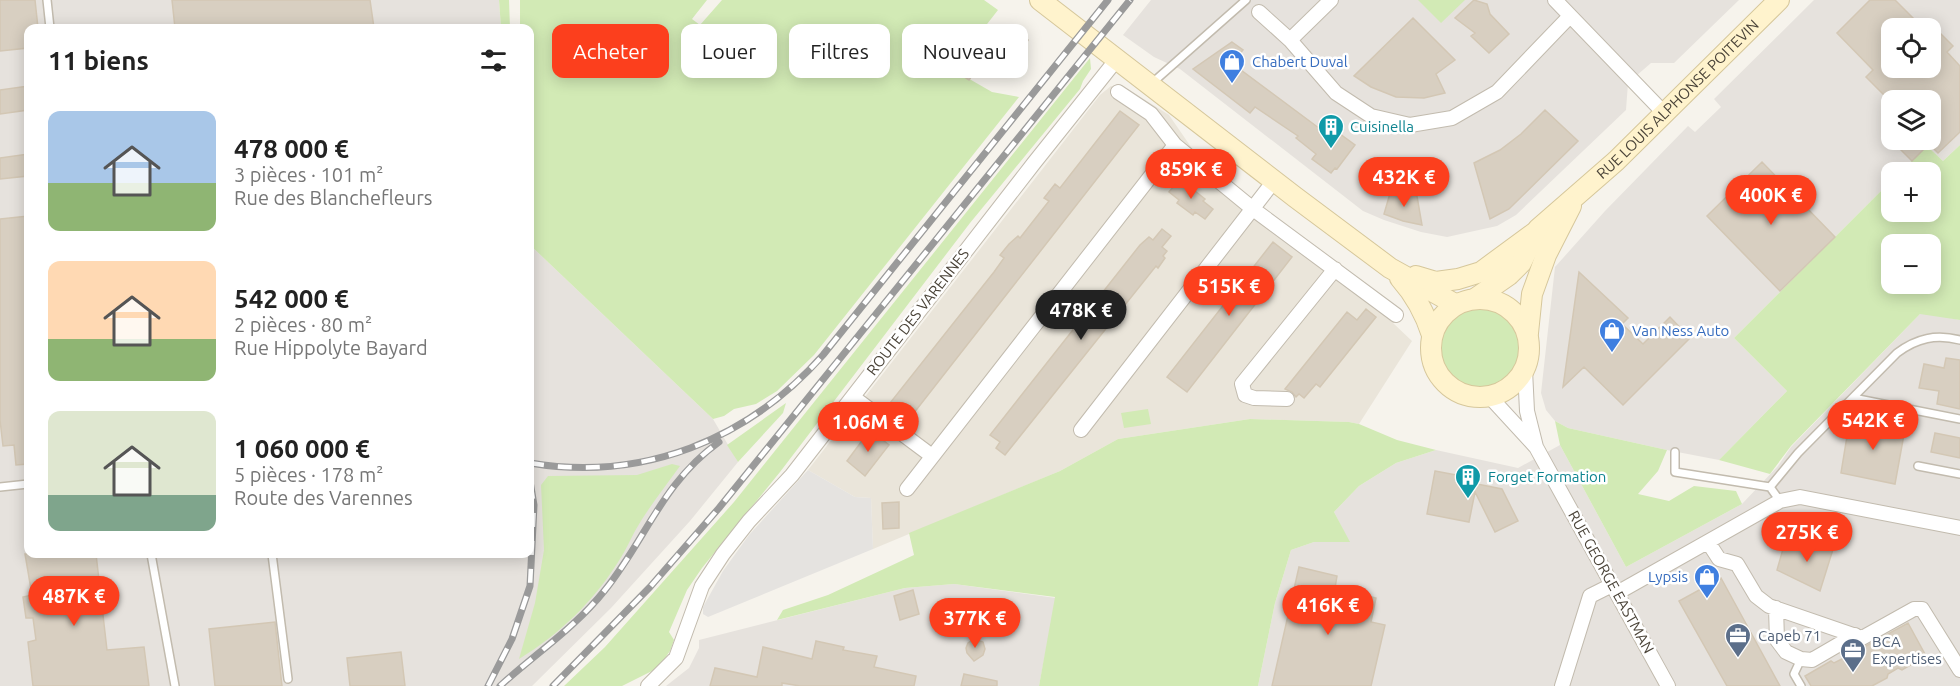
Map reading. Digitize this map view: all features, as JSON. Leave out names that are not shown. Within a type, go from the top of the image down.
[{"type":"street","points":[[1290,40],[1331,0]]},
{"type":"street","points":[[1555,0],[1665,114]]},
{"type":"street","name":"RUE LOUIS ALPHONSE POITEVIN","points":[[1476,298],[1504,280],[1521,263],[1538,229],[1665,114],[1779,0]]},
{"type":"street","points":[[1049,4],[1150,86],[1390,268],[1455,304]]},
{"type":"street","points":[[1259,12],[1290,40],[1336,93],[1371,116],[1410,125],[1452,118],[1497,92],[1570,16]]},
{"type":"street","name":"ROUTE DES VARENNES","points":[[648,686],[676,658],[702,586],[723,554],[749,521],[792,475],[1116,59]]},
{"type":"street","points":[[1118,92],[1151,114],[1175,145],[1253,209],[1396,315]]},
{"type":"street","points":[[907,489],[1175,145]]},
{"type":"street","points":[[1081,430],[1274,182]]},
{"type":"street","name":"RUE LOUIS ALPHONSE POITEVIN","points":[[1528,333],[1532,294],[1546,255],[1577,196]]},
{"type":"street","points":[[1390,268],[1436,282],[1458,279],[1481,272],[1538,229]]},
{"type":"street","points":[[1390,268],[1420,304],[1432,335],[1431,352],[1435,368],[1444,382],[1457,392],[1473,397],[1490,397],[1511,387],[1525,370],[1530,351],[1528,333],[1520,318],[1508,306],[1493,299],[1476,298],[1455,304],[1441,317],[1432,335]]},
{"type":"street","points":[[1287,399],[1254,399],[1245,395],[1242,384],[1335,269]]},
{"type":"street","name":"RUE GEORGE EASTMAN","points":[[1525,370],[1527,411],[1536,447]]},
{"type":"street","points":[[853,397],[932,456]]},
{"type":"street","name":"RUE GEORGE EASTMAN","points":[[1490,397],[1536,447],[1668,686]]},
{"type":"street","points":[[1562,686],[1590,596],[1615,589],[1708,542],[1780,501],[1800,497],[1960,528]]},
{"type":"street","points":[[1708,542],[1719,559],[1737,564],[1756,596],[1769,606],[1862,638],[1914,609],[1922,609],[1960,670]]},
{"type":"street","points":[[1776,608],[1777,640],[1786,652],[1801,659],[1812,660],[1855,635]]},
{"type":"lane","points":[[47,0],[50,24]]},
{"type":"lane","points":[[1150,86],[1246,0]]},
{"type":"lane","points":[[1770,487],[1798,453],[1897,353],[1911,343],[1926,338],[1946,336],[1960,340]]},
{"type":"lane","points":[[1853,398],[1960,419]]},
{"type":"lane","points":[[1675,452],[1675,472],[1770,487],[1780,501]]},
{"type":"lane","points":[[1918,466],[1960,474]]},
{"type":"lane","points":[[0,487],[24,484]]},
{"type":"lane","points":[[152,558],[175,686]]},
{"type":"lane","points":[[273,558],[288,679]]},
{"type":"lane","points":[[1801,659],[1794,674],[1801,686]]},
{"type":"shaded area","points":[[0,0],[499,0],[501,24],[24,24],[24,558],[534,558],[534,249],[713,419],[738,462],[690,521],[611,608],[532,686],[0,686]]},
{"type":"shaded area","points":[[1151,0],[1739,0],[1674,63],[1651,63],[1628,83],[1626,110],[1516,215],[1497,226],[1447,237],[1421,232],[1363,211],[1180,69],[1154,57],[1123,35]]},
{"type":"shaded area","points":[[1814,0],[1960,0],[1960,145],[1943,161],[1931,150],[1941,150],[1941,90],[1881,90],[1881,150],[1923,150],[1910,162],[1881,162],[1881,191],[1734,338],[1787,391],[1719,460],[1568,428],[1555,421],[1546,410],[1541,393],[1555,267],[1605,211],[1688,126],[1695,132],[1721,107],[1714,99]]},
{"type":"shaded area","points":[[1111,86],[1128,89],[1169,115],[1200,160],[1402,312],[1393,323],[1412,341],[1359,424],[1250,419],[1118,439],[1060,471],[873,549],[871,498],[855,497],[808,470],[1100,95]]},
{"type":"shaded area","points":[[1920,314],[1960,320],[1960,686],[1258,686],[1275,603],[1291,550],[1314,542],[1349,542],[1334,512],[1359,486],[1396,463],[1436,450],[1518,468],[1560,445],[1626,567],[1742,504],[1778,466],[1791,447]]},
{"type":"shaded area","points":[[808,470],[855,497],[871,498],[873,549],[708,617],[703,614],[703,607],[723,571],[749,535]]},
{"type":"shaded area","points":[[954,584],[1056,598],[1039,686],[666,686],[689,668],[699,648],[699,640],[905,588]]},
{"type":"green space","points":[[499,0],[509,0],[510,24],[501,24]]},
{"type":"green space","points":[[520,0],[707,0],[692,19],[699,24],[681,24],[681,78],[777,78],[777,24],[701,24],[722,0],[984,0],[998,10],[987,24],[902,24],[902,78],[968,78],[992,92],[1019,97],[814,355],[777,391],[756,404],[734,409],[724,416],[713,419],[534,249],[534,24],[520,24]]},
{"type":"green space","points":[[1418,0],[1465,0],[1441,23]]},
{"type":"green space","points":[[1090,58],[1091,69],[1080,89],[970,223],[780,472],[702,568],[687,590],[669,632],[674,640],[670,651],[658,668],[622,686],[564,686],[605,647],[734,502]]},
{"type":"green space","points":[[1960,145],[1960,320],[1920,314],[1791,446],[1770,474],[1719,460],[1787,391],[1734,338],[1881,191],[1881,222],[1941,222],[1941,162],[1910,162],[1923,150],[1931,150],[1943,161]]},
{"type":"green space","points":[[1482,307],[1498,310],[1511,319],[1520,332],[1523,348],[1520,364],[1511,377],[1498,386],[1482,389],[1466,386],[1453,377],[1444,364],[1441,348],[1444,332],[1453,319],[1466,310]]},
{"type":"green space","points":[[786,403],[783,413],[738,462],[727,445]]},
{"type":"green space","points":[[1148,409],[1151,424],[1124,428],[1121,413]]},
{"type":"green space","points":[[1250,419],[1349,422],[1397,440],[1436,450],[1396,463],[1359,486],[1334,512],[1350,542],[1314,542],[1291,550],[1275,603],[1258,686],[1039,686],[1055,597],[954,584],[905,588],[777,620],[783,610],[828,595],[914,555],[909,533],[1060,471],[1118,439]]},
{"type":"green space","points":[[1555,421],[1568,428],[1667,450],[1658,471],[1638,494],[1669,501],[1694,486],[1736,491],[1742,504],[1626,567],[1560,445]]},
{"type":"green space","points":[[672,464],[680,466],[645,514],[622,556],[599,589],[562,628],[519,659],[535,603],[544,550],[541,485],[548,476],[637,475]]},
{"type":"building","points":[[0,0],[35,0],[38,24],[24,24],[24,48],[0,51]]},
{"type":"building","points":[[172,0],[370,0],[373,24],[175,24]]},
{"type":"building","points":[[1474,0],[1487,4],[1490,14],[1509,34],[1489,53],[1471,36],[1475,33],[1455,18]]},
{"type":"building","points":[[1870,0],[1895,0],[1913,18],[1881,18],[1881,78],[1941,78],[1941,34],[1953,46],[1947,52],[1960,66],[1960,132],[1938,153],[1935,150],[1941,150],[1941,90],[1881,90],[1881,92],[1866,77],[1873,70],[1837,33]]},
{"type":"building","points":[[1413,18],[1455,60],[1436,74],[1445,93],[1424,98],[1396,97],[1371,87],[1354,76]]},
{"type":"building","points":[[1232,42],[1243,50],[1237,57],[1237,67],[1335,140],[1340,134],[1355,145],[1337,169],[1335,168],[1331,173],[1312,159],[1316,154],[1296,138],[1298,136],[1255,107],[1250,113],[1193,69]]},
{"type":"building","points":[[24,87],[24,111],[0,114],[0,90]]},
{"type":"building","points":[[1545,110],[1578,141],[1509,209],[1490,219],[1474,163],[1500,150],[1521,134]]},
{"type":"building","points":[[1120,111],[1139,125],[910,418],[890,403],[994,272],[1004,258],[1000,255],[1018,236],[1020,238],[1049,201],[1044,198],[1055,184],[1060,188]]},
{"type":"building","points":[[1901,150],[1923,150],[1912,161]]},
{"type":"building","points":[[24,155],[24,176],[0,179],[0,158]]},
{"type":"building","points":[[1762,162],[1835,237],[1780,291],[1707,216]]},
{"type":"building","points":[[1180,179],[1205,199],[1203,201],[1213,209],[1205,219],[1195,212],[1193,215],[1177,203],[1179,200],[1169,192]]},
{"type":"building","points":[[1391,190],[1417,196],[1422,225],[1384,214]]},
{"type":"building","points":[[24,216],[24,464],[16,465],[14,445],[3,446],[0,420],[0,219]]},
{"type":"building","points":[[1162,229],[1171,236],[1162,247],[1167,251],[1163,256],[1165,258],[1158,268],[1156,266],[1005,455],[996,448],[1000,442],[990,435],[1140,245],[1149,237],[1153,240]]},
{"type":"building","points":[[1273,242],[1292,257],[1187,392],[1167,377]]},
{"type":"building","name":"Van Ness Auto","points":[[1579,272],[1628,318],[1622,324],[1643,344],[1670,317],[1690,338],[1623,405],[1584,367],[1563,387]]},
{"type":"building","points":[[1366,309],[1376,317],[1320,387],[1316,384],[1304,398],[1299,394],[1296,397],[1285,389],[1347,312],[1357,320]]},
{"type":"building","points":[[1946,358],[1960,360],[1960,409],[1937,404],[1939,391],[1919,388],[1924,364],[1944,368]]},
{"type":"building","points":[[1850,418],[1905,429],[1895,484],[1841,473]]},
{"type":"building","points":[[870,430],[889,445],[865,476],[847,461]]},
{"type":"building","points":[[1935,433],[1960,438],[1960,458],[1931,452]]},
{"type":"building","name":"Forget Formation","points":[[1435,471],[1478,479],[1477,484],[1502,489],[1518,521],[1495,532],[1475,492],[1469,522],[1427,514]]},
{"type":"building","points":[[899,502],[899,528],[883,529],[882,503]]},
{"type":"building","points":[[1805,539],[1834,546],[1820,591],[1777,570],[1783,549],[1789,546],[1801,549]]},
{"type":"building","points":[[26,558],[96,558],[107,650],[144,647],[149,686],[33,686],[28,642],[36,640],[33,618],[26,618],[23,597],[32,595]]},
{"type":"building","points":[[1299,567],[1337,576],[1335,588],[1376,598],[1371,622],[1385,625],[1371,686],[1272,686]]},
{"type":"building","points":[[1721,578],[1780,686],[1727,686],[1679,601]]},
{"type":"building","points":[[913,590],[919,614],[900,620],[894,596]]},
{"type":"building","points":[[275,622],[282,686],[215,686],[209,629]]},
{"type":"building","points":[[1908,623],[1926,656],[1902,670],[1898,668],[1888,674],[1887,678],[1872,686],[1811,686],[1805,676],[1831,661],[1834,663],[1844,658],[1845,654],[1858,646],[1866,646]]},
{"type":"building","points":[[974,639],[983,642],[985,649],[983,655],[974,661],[966,648],[968,643]]},
{"type":"building","points":[[816,641],[844,647],[843,650],[877,656],[874,667],[916,676],[914,686],[800,686],[782,683],[782,686],[710,686],[715,668],[757,677],[763,647],[812,659]]},
{"type":"building","points":[[401,652],[405,686],[350,686],[347,658]]},
{"type":"building","points":[[964,674],[997,681],[997,686],[961,686]]},
{"type":"railway","points":[[534,463],[572,467],[612,466],[652,460],[690,448],[727,432],[761,410],[793,385],[823,355],[1108,0]]},
{"type":"railway","points":[[553,686],[650,587],[719,508],[1130,0]]},
{"type":"railway","points":[[500,686],[568,629],[593,604],[619,571],[669,493],[699,458],[719,442]]},
{"type":"railway","points":[[488,686],[512,639],[530,586],[531,558]]},
{"type":"place","name":"Chabert Duval","points":[[1232,85]]},
{"type":"place","name":"Cuisinella","points":[[1331,150]]},
{"type":"place","name":"Van Ness Auto","points":[[1612,354]]},
{"type":"place","name":"Forget Formation","points":[[1468,500]]},
{"type":"place","name":"Lypsis","points":[[1707,600]]},
{"type":"place","name":"Capeb 71","points":[[1738,659]]},
{"type":"place","name":"BCA Expertises","points":[[1853,674]]}]
